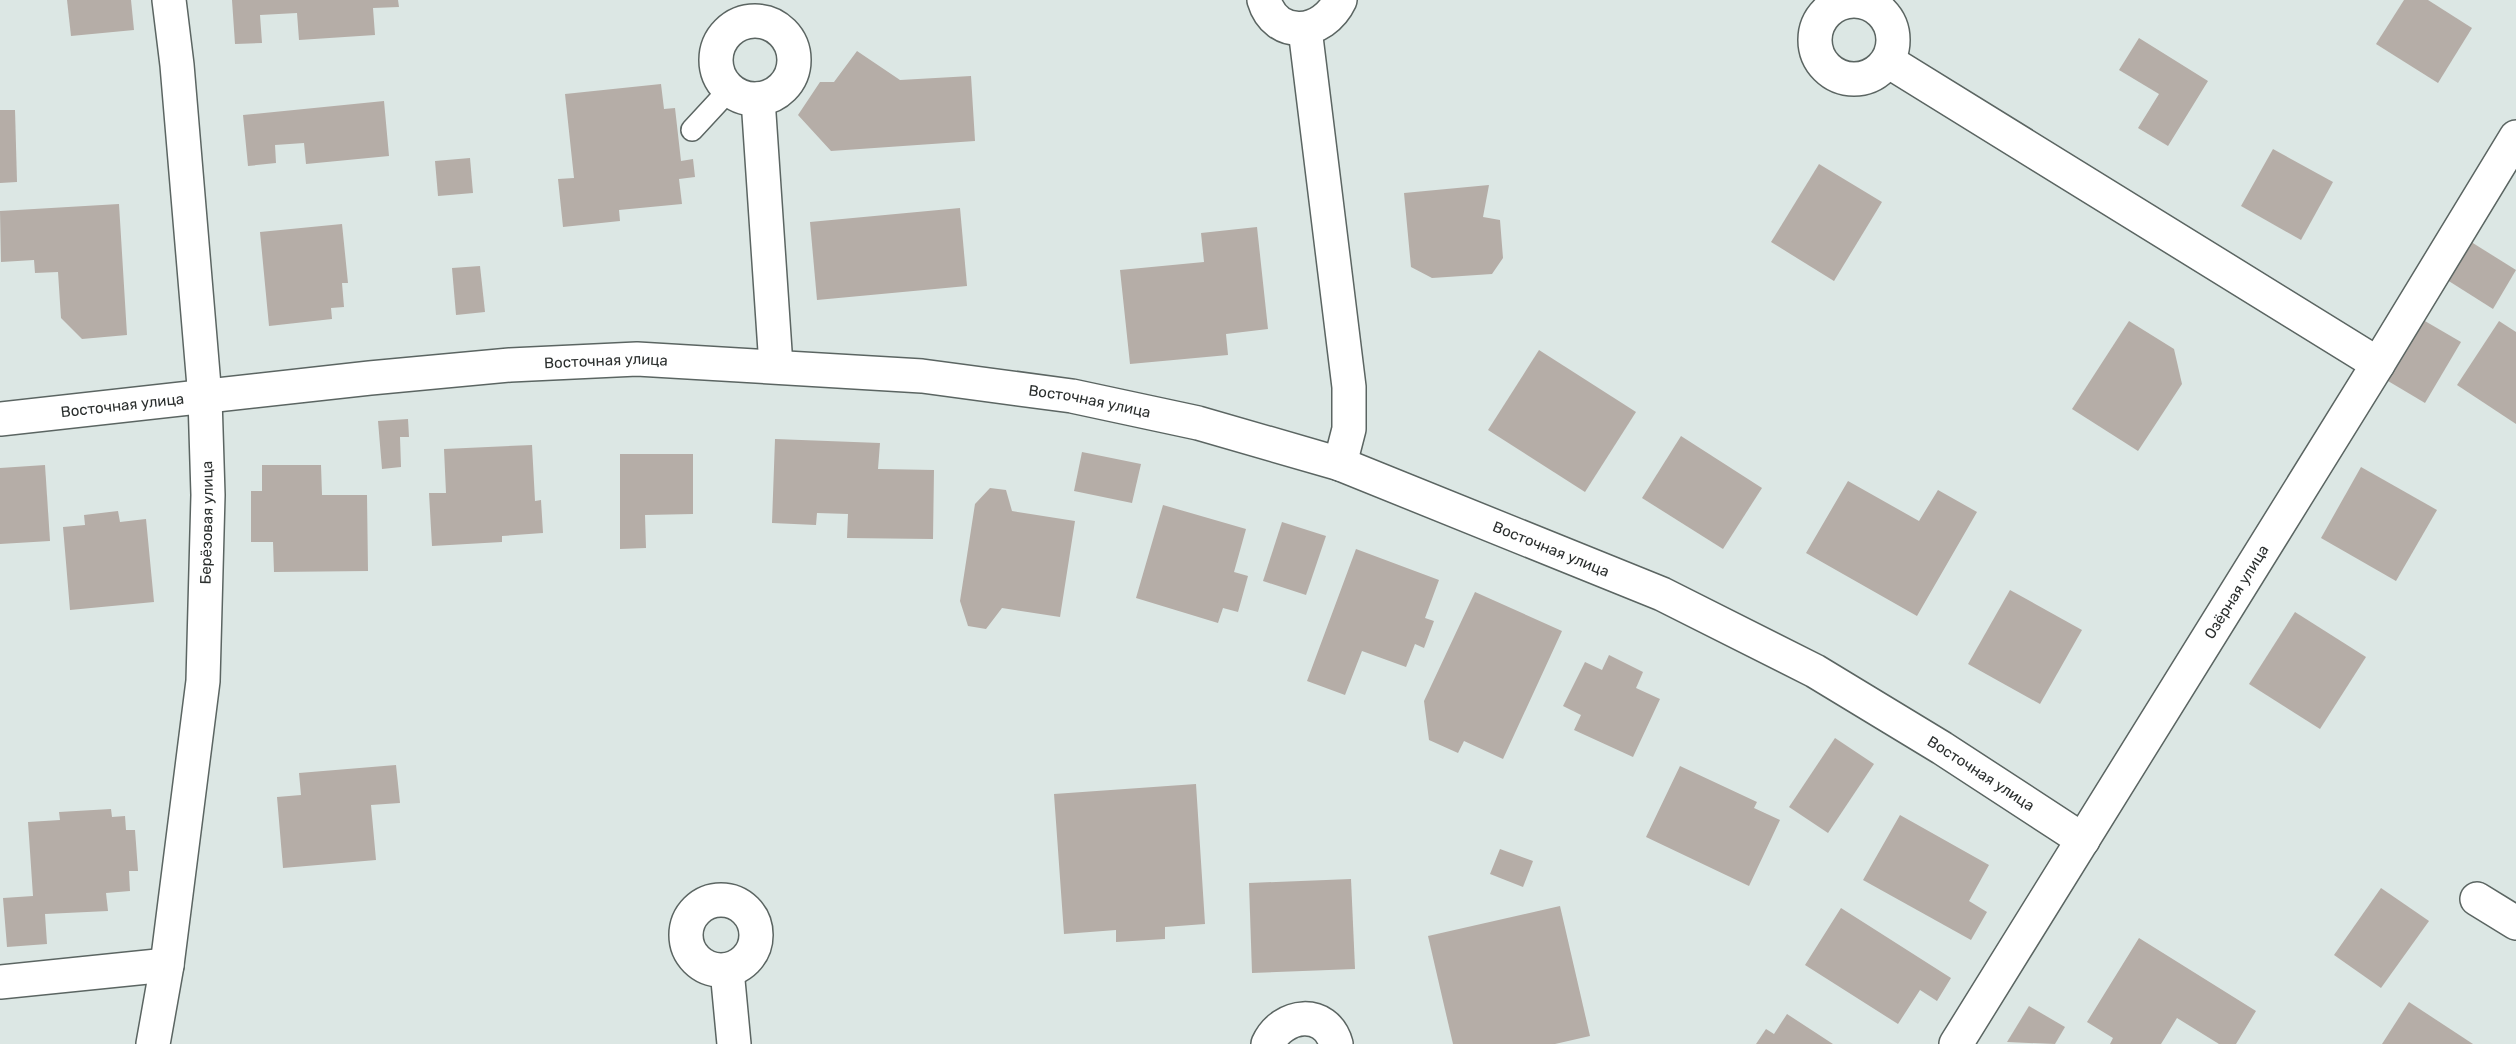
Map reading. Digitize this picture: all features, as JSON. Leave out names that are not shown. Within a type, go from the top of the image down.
[{"type":"street","name":"Берёзовая улица","points":[[153,1044],[167,965],[203,681],[208,495],[205,398],[177,65],[169,0]]},
{"type":"street","points":[[1264,0],[1266,7],[1276,20],[1290,27],[1305,29],[1320,25],[1332,15],[1340,0]]},
{"type":"street","points":[[1305,29],[1349,387],[1349,429],[1340,464]]},
{"type":"street","points":[[1888,61],[2379,364]]},
{"type":"street","points":[[744,95],[776,366]]},
{"type":"street","name":"Озёрная улица","points":[[1956,1044],[2379,364],[2516,137]]},
{"type":"street","name":"Восточная улица","points":[[0,419],[370,378],[510,365],[637,359],[921,376],[1072,396],[1198,423],[1340,464],[1662,594],[1804,666],[1942,748],[2083,840]]},
{"type":"street","points":[[2477,899],[2516,923]]},
{"type":"street","points":[[0,982],[167,965]]},
{"type":"street","points":[[727,970],[734,1044]]},
{"type":"street","points":[[1268,1044],[1281,1026],[1300,1018],[1314,1020],[1326,1027],[1336,1044]]},
{"type":"lane","points":[[692,130],[744,95]]},
{"type":"building","points":[[67,0],[131,0],[134,30],[71,36]]},
{"type":"building","points":[[232,0],[398,0],[399,7],[373,8],[375,35],[299,40],[297,13],[260,15],[262,43],[235,44]]},
{"type":"building","points":[[2404,0],[2428,0],[2472,28],[2438,83],[2376,44]]},
{"type":"building","points":[[2139,38],[2208,81],[2168,146],[2138,128],[2159,94],[2119,70]]},
{"type":"building","points":[[857,51],[900,80],[971,76],[975,141],[831,151],[798,115],[820,82],[834,82]]},
{"type":"building","points":[[661,84],[664,109],[675,108],[681,161],[693,159],[695,177],[679,179],[682,204],[619,210],[620,221],[563,227],[558,179],[574,178],[565,94]]},
{"type":"building","points":[[384,101],[389,156],[306,164],[304,143],[275,145],[276,163],[248,166],[243,115]]},
{"type":"building","points":[[0,110],[15,110],[17,182],[0,183]]},
{"type":"building","points":[[2273,149],[2333,182],[2301,240],[2241,206]]},
{"type":"building","points":[[470,158],[473,193],[438,196],[435,161]]},
{"type":"building","points":[[1819,164],[1882,202],[1834,281],[1771,242]]},
{"type":"building","points":[[1489,185],[1483,217],[1500,220],[1503,258],[1492,274],[1432,278],[1411,267],[1404,193]]},
{"type":"building","points":[[119,204],[127,335],[82,339],[61,318],[58,272],[35,273],[34,260],[1,262],[0,211]]},
{"type":"building","points":[[960,208],[967,286],[817,300],[810,222]]},
{"type":"building","points":[[342,224],[348,283],[342,283],[344,307],[331,308],[332,319],[269,326],[260,232]]},
{"type":"building","points":[[1257,227],[1268,329],[1226,334],[1228,355],[1130,364],[1120,270],[1204,262],[1201,233]]},
{"type":"building","points":[[2468,240],[2516,270],[2493,309],[2444,278]]},
{"type":"building","points":[[480,266],[485,312],[456,315],[452,268]]},
{"type":"building","points":[[2418,317],[2461,342],[2425,403],[2383,378]]},
{"type":"building","points":[[2129,321],[2174,349],[2182,384],[2138,451],[2072,409]]},
{"type":"building","points":[[2499,321],[2516,332],[2516,424],[2457,385]]},
{"type":"building","points":[[1539,350],[1636,412],[1585,492],[1488,430]]},
{"type":"building","points":[[408,419],[409,437],[400,437],[401,467],[382,469],[378,421]]},
{"type":"building","points":[[1681,436],[1762,488],[1723,549],[1642,498]]},
{"type":"building","points":[[775,439],[880,443],[878,469],[934,470],[933,539],[847,538],[848,514],[817,513],[816,525],[772,523]]},
{"type":"building","points":[[532,445],[535,501],[541,500],[543,533],[502,536],[502,542],[432,546],[429,493],[446,493],[444,449]]},
{"type":"building","points":[[1082,452],[1141,464],[1132,503],[1074,491]]},
{"type":"building","points":[[620,454],[693,454],[693,514],[645,515],[646,548],[620,549]]},
{"type":"building","points":[[45,465],[50,541],[0,544],[0,468]]},
{"type":"building","points":[[262,465],[321,465],[322,495],[367,495],[368,571],[274,572],[273,542],[251,542],[251,491],[262,491]]},
{"type":"building","points":[[2361,467],[2437,510],[2396,581],[2321,538]]},
{"type":"building","points":[[1848,481],[1919,521],[1938,490],[1977,512],[1917,616],[1806,553]]},
{"type":"building","points":[[990,488],[1006,490],[1012,511],[1075,521],[1060,617],[1002,608],[986,629],[968,626],[960,601],[975,504]]},
{"type":"building","points":[[1163,505],[1246,529],[1234,572],[1248,576],[1238,612],[1223,608],[1218,623],[1136,598]]},
{"type":"building","points":[[118,511],[120,522],[146,519],[154,602],[70,610],[63,527],[85,525],[84,515]]},
{"type":"building","points":[[1282,522],[1326,536],[1306,595],[1263,581]]},
{"type":"building","points":[[1356,549],[1439,580],[1425,618],[1434,621],[1424,648],[1415,644],[1406,667],[1362,651],[1345,695],[1307,681]]},
{"type":"building","points":[[2010,590],[2082,630],[2040,704],[1968,664]]},
{"type":"building","points":[[1475,592],[1562,631],[1503,759],[1464,741],[1458,753],[1429,740],[1424,701]]},
{"type":"building","points":[[2295,612],[2366,657],[2320,729],[2249,684]]},
{"type":"building","points":[[1609,655],[1643,672],[1636,688],[1660,699],[1633,757],[1574,730],[1581,715],[1563,706],[1585,662],[1602,670]]},
{"type":"building","points":[[1835,738],[1874,764],[1828,833],[1789,807]]},
{"type":"building","points":[[396,765],[400,803],[371,805],[376,860],[283,868],[277,797],[301,795],[299,773]]},
{"type":"building","points":[[1680,766],[1757,802],[1754,808],[1780,820],[1749,886],[1646,837]]},
{"type":"building","points":[[1196,784],[1205,924],[1165,927],[1165,939],[1116,942],[1116,930],[1064,934],[1054,794]]},
{"type":"building","points":[[111,809],[112,817],[125,816],[126,830],[135,830],[138,871],[129,871],[130,891],[106,893],[108,911],[45,914],[47,944],[7,947],[3,898],[33,896],[28,822],[60,820],[59,812]]},
{"type":"building","points":[[1900,815],[1989,865],[1969,901],[1987,912],[1971,940],[1863,880]]},
{"type":"building","points":[[1500,849],[1533,861],[1523,887],[1490,874]]},
{"type":"building","points":[[1351,879],[1355,969],[1252,973],[1249,883]]},
{"type":"building","points":[[2381,888],[2429,921],[2381,988],[2334,955]]},
{"type":"building","points":[[1560,906],[1590,1036],[1555,1044],[1453,1044],[1428,936]]},
{"type":"building","points":[[1841,908],[1951,978],[1937,1001],[1920,990],[1898,1024],[1805,965]]},
{"type":"building","points":[[2139,938],[2256,1011],[2236,1044],[2219,1044],[2177,1018],[2161,1044],[2110,1044],[2113,1038],[2087,1022]]},
{"type":"building","points":[[2409,1002],[2473,1044],[2382,1044]]},
{"type":"building","points":[[2029,1006],[2065,1027],[2055,1044],[2007,1042]]},
{"type":"building","points":[[1787,1014],[1833,1044],[1756,1044],[1766,1029],[1774,1034]]}]
